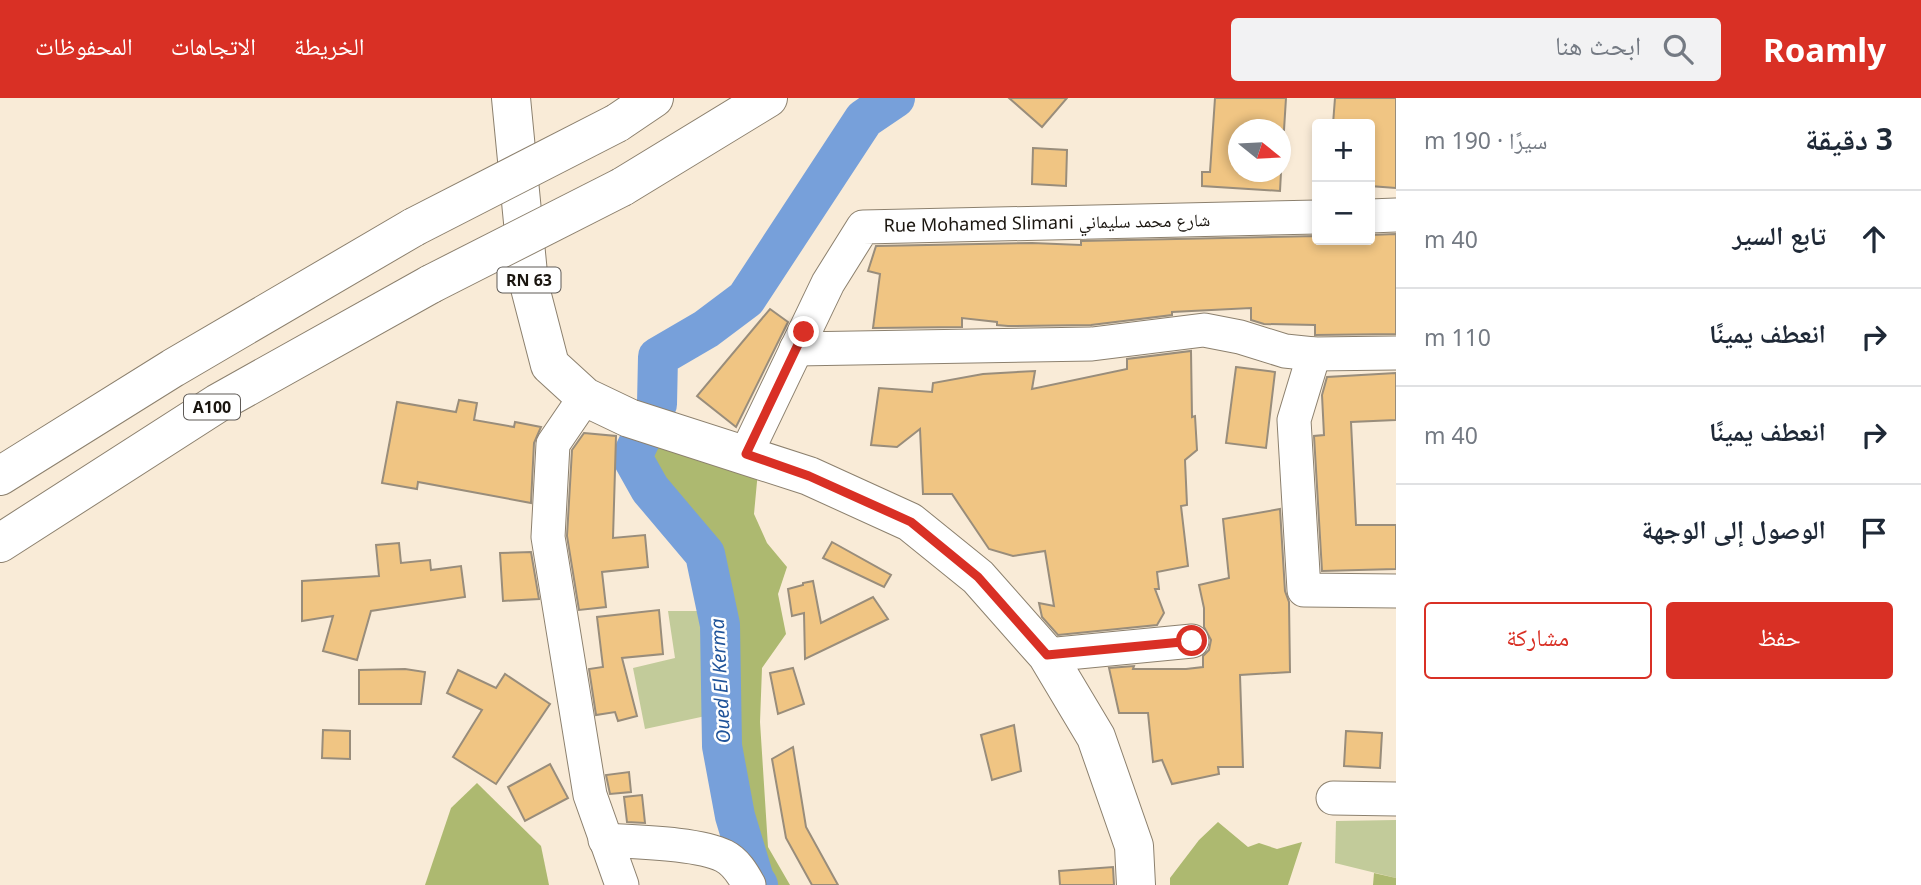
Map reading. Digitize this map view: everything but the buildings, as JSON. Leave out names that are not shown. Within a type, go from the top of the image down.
[{"type":"main road","name":"RN 63","points":[[511,98],[529,284],[550,365],[585,397],[628,418],[809,476],[911,522],[978,577],[1047,655],[1096,737],[1134,846],[1136,885]]},
{"type":"main road","points":[[0,477],[173,368],[414,227],[617,123],[654,98]]},
{"type":"main road","name":"A100","points":[[0,542],[218,403],[431,285],[622,187],[768,98]]},
{"type":"main road","points":[[0,570],[218,403]]},
{"type":"street","points":[[1375,216],[1396,215]]},
{"type":"street","name":"Rue Mohamed Slimani شارع محمد سليماني","points":[[746,454],[828,283],[863,228],[1312,217]]},
{"type":"street","points":[[796,349],[1092,344],[1204,330],[1240,337],[1284,351],[1314,355],[1396,353]]},
{"type":"street","points":[[1314,355],[1294,420],[1304,590],[1396,591]]},
{"type":"street","points":[[585,397],[553,444],[548,537],[590,795],[622,885]]},
{"type":"street","points":[[1047,655],[1192,641]]},
{"type":"street","points":[[1333,798],[1396,799]]},
{"type":"street","points":[[605,840],[687,847],[724,856],[736,865],[749,885]]},
{"type":"green space","points":[[647,441],[758,471],[754,514],[767,543],[787,567],[778,594],[786,634],[762,668],[760,722],[768,847],[790,885],[758,885],[754,879],[732,738],[728,616],[703,527],[663,490],[645,458]]},
{"type":"green space","points":[[668,611],[707,611],[711,634],[715,714],[645,729],[633,668],[675,658]]},
{"type":"green space","points":[[477,783],[541,846],[549,885],[425,885],[451,808]]},
{"type":"green space","points":[[1396,820],[1396,878],[1335,863],[1336,821]]},
{"type":"green space","points":[[1218,822],[1248,847],[1259,843],[1277,849],[1302,842],[1288,885],[1170,885],[1170,878],[1199,840]]},
{"type":"green space","points":[[1374,873],[1396,878],[1396,885],[1373,885]]},
{"type":"waterway","name":"Oued El Kerma","points":[[758,885],[735,816],[722,746],[720,625],[705,554],[650,489],[632,457],[657,404],[658,357],[706,329],[746,299],[864,119],[895,98]]},
{"type":"route","points":[[804,332],[746,454],[809,476],[911,522],[978,577],[1047,655],[1192,641]]}]
